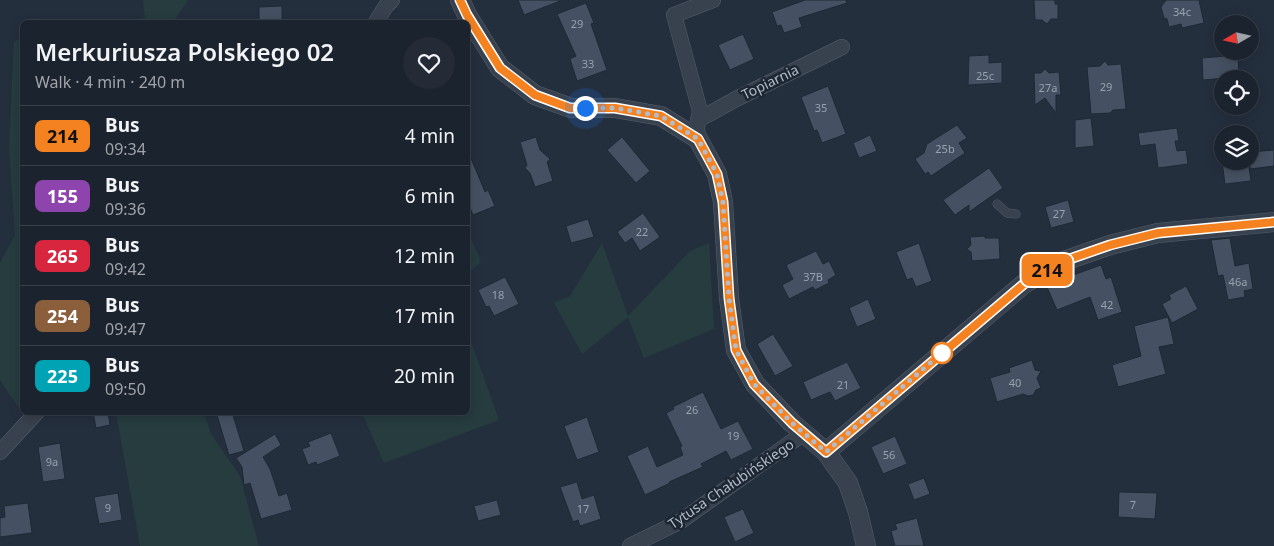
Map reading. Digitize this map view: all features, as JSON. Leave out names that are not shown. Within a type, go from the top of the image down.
[{"type":"street","points":[[377,20],[392,0]]},
{"type":"street","points":[[460,0],[467,15],[500,68],[535,95],[570,108],[615,108],[661,116],[698,130]]},
{"type":"street","points":[[713,0],[674,15],[700,111],[698,130],[717,174],[723,202],[729,298],[736,350],[754,384],[792,423],[826,452],[852,490],[866,546]]},
{"type":"street","name":"Topiarnia","points":[[698,130],[736,99],[842,46]]},
{"type":"street","points":[[826,452],[1025,283],[1061,262],[1110,245],[1158,233],[1274,222]]},
{"type":"street","points":[[0,452],[34,415]]},
{"type":"street","name":"Tytusa Chałubińskiego","points":[[630,546],[681,521],[804,433]]},
{"type":"lane","points":[[997,204],[1006,213],[1016,214]]},
{"type":"green space","points":[[143,0],[188,0],[174,20],[132,20],[145,18]]},
{"type":"green space","points":[[20,40],[20,410],[0,380],[0,263],[15,235],[9,147],[14,41]]},
{"type":"green space","points":[[470,236],[481,262],[470,271]]},
{"type":"green space","points":[[602,243],[628,316],[690,251],[709,243],[714,329],[644,358],[628,317],[582,354],[554,303],[570,296]]},
{"type":"green space","points":[[470,339],[499,420],[384,463],[363,415],[470,415]]},
{"type":"green space","points":[[116,415],[205,415],[211,434],[240,476],[259,546],[140,546]]},
{"type":"building","points":[[518,0],[560,0],[560,1],[524,15]]},
{"type":"building","points":[[805,0],[846,0],[847,3],[799,18],[802,27],[784,33],[781,25],[777,26],[772,12]]},
{"type":"building","points":[[1034,0],[1055,0],[1055,4],[1058,4],[1058,19],[1051,19],[1047,24],[1042,20],[1035,20]]},
{"type":"building","points":[[1166,0],[1199,0],[1204,23],[1182,28],[1181,24],[1169,27],[1161,7]]},
{"type":"building","points":[[586,3],[594,23],[591,24],[607,70],[577,81],[570,59],[576,56],[557,14]]},
{"type":"building","points":[[282,6],[282,20],[259,20],[259,7]]},
{"type":"building","points":[[743,34],[754,59],[730,70],[718,45]]},
{"type":"building","points":[[989,55],[989,63],[1002,62],[1002,83],[968,85],[969,56]]},
{"type":"building","points":[[1214,57],[1214,60],[1238,60],[1239,70],[1214,70],[1214,79],[1203,80],[1202,58]]},
{"type":"building","points":[[1105,61],[1108,65],[1121,64],[1126,109],[1113,110],[1110,113],[1091,114],[1087,67],[1100,66]]},
{"type":"building","points":[[1045,69],[1049,73],[1059,72],[1061,95],[1056,95],[1056,113],[1045,98],[1035,105],[1034,73],[1041,73]]},
{"type":"building","points":[[828,86],[846,134],[822,143],[817,130],[814,131],[801,97]]},
{"type":"building","points":[[1091,118],[1094,146],[1075,148],[1075,120]]},
{"type":"building","points":[[957,125],[967,138],[959,143],[965,153],[931,176],[928,172],[925,174],[915,159],[924,153],[927,144]]},
{"type":"building","points":[[1177,128],[1179,141],[1175,141],[1177,151],[1186,150],[1188,164],[1158,168],[1155,144],[1140,146],[1138,133]]},
{"type":"building","points":[[870,135],[877,151],[859,158],[853,143]]},
{"type":"building","points":[[536,137],[540,150],[550,159],[547,162],[553,181],[535,187],[530,173],[525,168],[527,165],[520,142]]},
{"type":"building","points":[[622,137],[650,171],[636,183],[607,150]]},
{"type":"building","points":[[1274,150],[1274,166],[1259,168],[1259,151]]},
{"type":"building","points":[[470,156],[485,192],[488,190],[495,206],[473,215],[470,208]]},
{"type":"building","points":[[989,168],[1003,188],[969,212],[969,205],[955,215],[943,200]]},
{"type":"building","points":[[1223,170],[1249,170],[1251,181],[1225,184]]},
{"type":"building","points":[[1068,200],[1074,222],[1051,228],[1045,207]]},
{"type":"building","points":[[643,213],[660,237],[640,251],[632,238],[625,243],[617,232]]},
{"type":"building","points":[[588,219],[594,237],[571,243],[566,226]]},
{"type":"building","points":[[985,236],[985,238],[999,238],[1000,259],[972,261],[971,252],[967,249],[971,245],[970,237]]},
{"type":"building","points":[[1230,238],[1235,266],[1249,263],[1253,289],[1244,291],[1245,297],[1228,300],[1223,275],[1218,276],[1211,240]]},
{"type":"building","points":[[919,243],[932,281],[916,287],[912,278],[907,280],[896,252]]},
{"type":"building","points":[[816,251],[823,264],[829,261],[836,275],[828,280],[829,283],[815,290],[813,287],[789,299],[782,285],[793,279],[786,265]]},
{"type":"building","points":[[1101,265],[1106,279],[1111,277],[1122,312],[1098,320],[1090,297],[1057,310],[1047,287]]},
{"type":"building","points":[[505,277],[519,304],[494,316],[489,306],[486,307],[478,290]]},
{"type":"building","points":[[1186,286],[1198,309],[1172,323],[1162,304],[1171,299],[1169,295]]},
{"type":"building","points":[[868,299],[876,319],[857,327],[849,308]]},
{"type":"building","points":[[1168,317],[1174,344],[1159,347],[1166,374],[1118,387],[1112,365],[1141,356],[1134,326]]},
{"type":"building","points":[[773,334],[793,366],[775,376],[757,344]]},
{"type":"building","points":[[1032,360],[1035,370],[1041,371],[1037,378],[1041,388],[1036,390],[1033,395],[1023,394],[997,402],[990,378],[1010,372],[1009,368]]},
{"type":"building","points":[[847,362],[861,388],[835,401],[830,392],[811,400],[803,382]]},
{"type":"building","points":[[703,392],[721,429],[738,421],[753,449],[731,460],[726,451],[701,464],[703,467],[645,495],[627,456],[648,446],[657,467],[683,455],[680,447],[682,446],[666,413],[674,409],[673,407]]},
{"type":"building","points":[[94,415],[108,415],[110,425],[96,428]]},
{"type":"building","points":[[217,415],[233,415],[244,451],[229,455]]},
{"type":"building","points":[[587,417],[599,452],[577,460],[564,426]]},
{"type":"building","points":[[331,433],[340,456],[317,465],[316,462],[308,465],[302,449],[310,446],[308,442]]},
{"type":"building","points":[[275,434],[281,445],[263,457],[270,469],[279,496],[287,493],[292,510],[261,519],[250,483],[244,485],[242,467],[236,458]]},
{"type":"building","points":[[895,436],[907,464],[883,474],[871,447]]},
{"type":"building","points":[[60,443],[65,479],[43,482],[38,447]]},
{"type":"building","points":[[924,478],[930,494],[914,500],[908,484]]},
{"type":"building","points":[[577,482],[582,499],[594,495],[601,519],[580,526],[578,520],[573,522],[560,487]]},
{"type":"building","points":[[1119,492],[1157,493],[1155,519],[1118,517]]},
{"type":"building","points":[[118,493],[122,520],[99,524],[94,497]]},
{"type":"building","points":[[497,500],[501,515],[478,521],[474,506]]},
{"type":"building","points":[[28,503],[32,533],[0,537],[0,518],[5,517],[4,506]]},
{"type":"building","points":[[743,509],[754,533],[735,542],[724,517]]},
{"type":"building","points":[[917,518],[924,546],[895,546],[891,531],[897,529],[895,524]]},
{"type":"bus line","name":"214","points":[[460,0],[467,15],[500,68],[535,95],[570,108],[615,108],[661,116],[698,139],[717,174],[723,202],[729,298],[736,350],[754,384],[792,423],[826,452],[1025,283],[1061,262],[1110,245],[1158,233],[1274,222]]},
{"type":"route","points":[[585,108],[615,108],[661,116],[698,139],[717,174],[723,202],[729,298],[736,350],[754,384],[792,423],[826,452],[942,353]]}]
